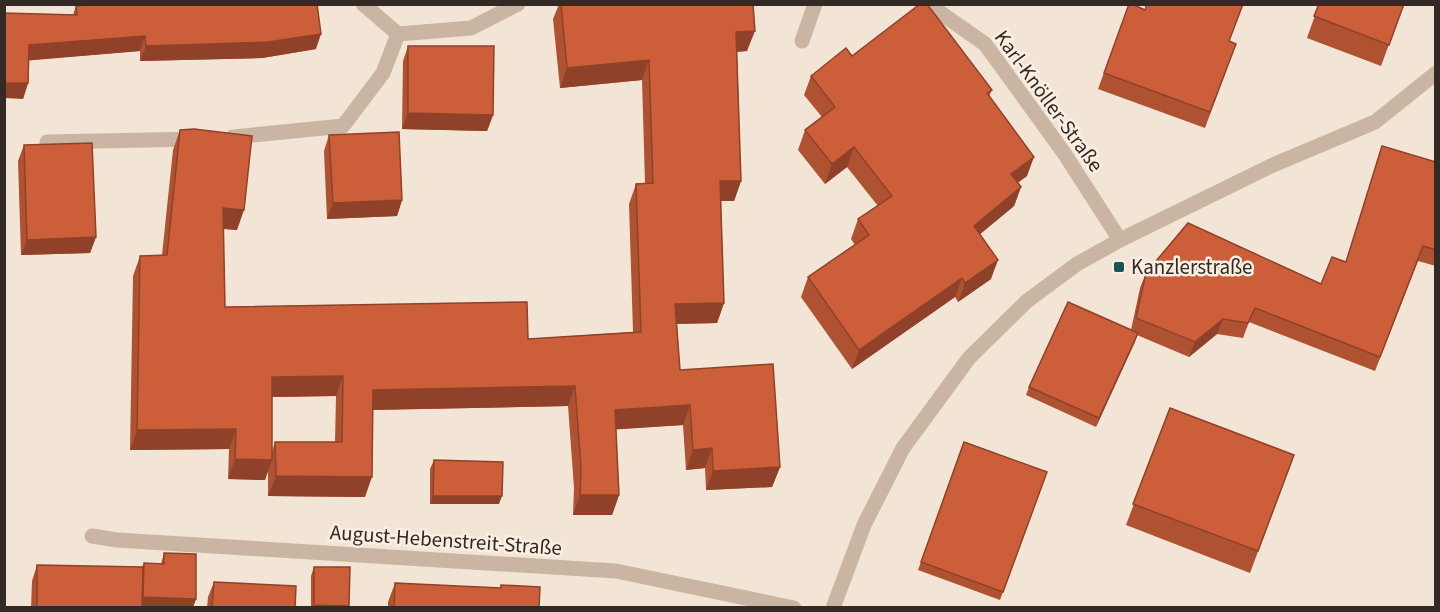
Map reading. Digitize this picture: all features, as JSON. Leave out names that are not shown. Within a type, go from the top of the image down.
[{"type":"street","points":[[363,4],[398,34],[471,28],[518,4]]},
{"type":"street","points":[[802,41],[815,4]]},
{"type":"street","name":"Karl-Knöller-Straße","points":[[928,4],[985,44],[1064,153],[1120,240]]},
{"type":"street","points":[[47,142],[249,137],[343,126],[383,73],[398,34]]},
{"type":"street","points":[[833,608],[864,525],[903,448],[969,358],[1027,301],[1077,264],[1120,240],[1273,165],[1375,122],[1436,73]]},
{"type":"street","name":"August-Hebenstreit-Straße","points":[[92,536],[117,540],[616,572],[795,608]]},
{"type":"building","points":[[93,4],[317,4],[321,34],[268,42],[146,46],[145,36],[29,45],[28,83],[4,83],[4,13],[77,15],[76,6]]},
{"type":"building","points":[[561,4],[753,4],[755,31],[736,32],[741,181],[720,181],[724,303],[675,304],[680,370],[773,364],[780,467],[713,471],[712,448],[693,450],[690,405],[615,410],[619,495],[580,495],[581,468],[575,386],[373,390],[372,477],[276,476],[275,442],[342,442],[343,376],[272,377],[272,460],[235,459],[236,429],[137,430],[140,256],[167,255],[180,130],[194,129],[252,136],[244,210],[223,208],[225,307],[527,302],[528,339],[641,332],[636,184],[653,183],[649,60],[567,68]]},
{"type":"building","points":[[920,4],[927,4],[992,90],[987,93],[1034,157],[1011,174],[1021,187],[974,226],[998,260],[965,283],[962,278],[859,350],[808,277],[869,235],[858,219],[892,196],[854,147],[832,164],[805,130],[835,107],[811,76],[846,48],[852,56]]},
{"type":"building","points":[[1129,4],[1145,10],[1147,4],[1243,4],[1229,41],[1236,44],[1210,112],[1104,73]]},
{"type":"building","points":[[1319,4],[1404,4],[1389,45],[1314,16]]},
{"type":"building","points":[[408,46],[494,46],[493,115],[408,113]]},
{"type":"building","points":[[399,132],[402,200],[333,203],[329,135]]},
{"type":"building","points":[[92,143],[96,237],[27,240],[24,145]]},
{"type":"building","points":[[1382,146],[1436,162],[1436,250],[1423,246],[1380,357],[1255,308],[1248,323],[1223,319],[1195,342],[1136,318],[1146,273],[1188,223],[1321,284],[1332,257],[1346,262]]},
{"type":"building","points":[[1068,302],[1138,333],[1099,418],[1029,387]]},
{"type":"building","points":[[1170,408],[1294,455],[1258,551],[1133,504]]},
{"type":"building","points":[[964,442],[1047,472],[1003,592],[921,562]]},
{"type":"building","points":[[434,460],[503,462],[502,496],[433,496]]},
{"type":"building","points":[[164,553],[196,554],[196,599],[143,597],[144,563],[164,564]]},
{"type":"building","points":[[37,565],[143,567],[142,608],[37,608]]},
{"type":"building","points":[[314,567],[350,567],[349,606],[314,605]]},
{"type":"building","points":[[214,582],[296,586],[295,608],[212,608]]},
{"type":"building","points":[[395,583],[501,588],[501,585],[540,587],[539,608],[394,608]]},
{"type":"place","name":"Kanzlerstraße","points":[[1119,267]]}]
